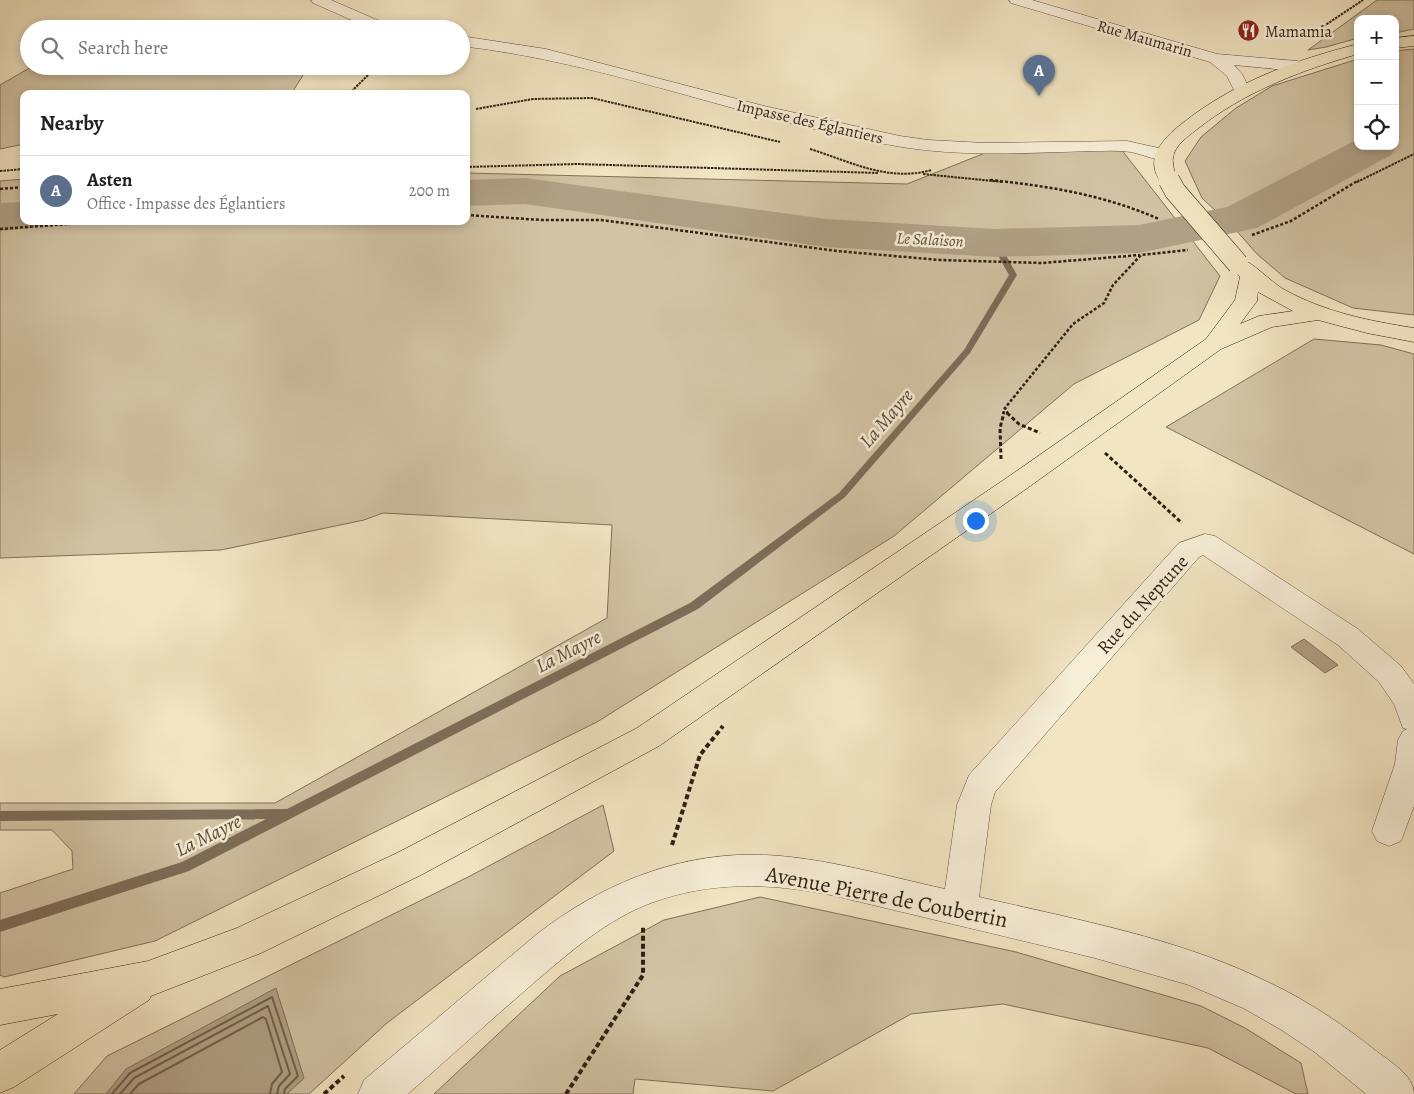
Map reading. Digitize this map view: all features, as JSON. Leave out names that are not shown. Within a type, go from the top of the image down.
[{"type":"main road","points":[[1399,43],[1414,41]]},
{"type":"main road","points":[[1354,50],[1297,66],[1242,90],[1200,117],[1174,140],[1165,165],[1175,191],[1244,270],[1316,314],[1388,332],[1414,335]]},
{"type":"main road","points":[[1213,344],[1246,301],[1244,270]]},
{"type":"main road","points":[[0,1007],[148,979],[248,941],[409,864],[648,737],[1017,483],[1213,344],[1267,321],[1316,314]]},
{"type":"main road","points":[[0,1073],[148,979]]},
{"type":"street","points":[[318,0],[365,20]]},
{"type":"street","name":"Rue Maumarin","points":[[1016,0],[1216,59]]},
{"type":"street","name":"Impasse des Églantiers","points":[[470,41],[535,51],[590,64],[764,112],[903,141],[999,149],[1141,147],[1156,154],[1165,165]]},
{"type":"street","points":[[1216,59],[1297,66]]},
{"type":"street","points":[[1216,59],[1234,74],[1242,90]]},
{"type":"street","name":"Rue du Neptune","points":[[960,909],[974,805],[981,785],[1189,550],[1205,543],[1348,637],[1390,674],[1409,702],[1414,719]]},
{"type":"street","points":[[1389,831],[1411,764],[1414,740]]},
{"type":"street","name":"Avenue Pierre de Coubertin","points":[[378,1094],[469,1013],[577,925],[614,902],[676,879],[748,869],[780,872],[960,909],[1172,961],[1255,994],[1295,1015],[1381,1080],[1396,1094]]},
{"type":"path","points":[[353,90],[368,75]]},
{"type":"path","points":[[476,109],[533,99],[592,98],[784,143]]},
{"type":"path","points":[[803,148],[882,173]]},
{"type":"path","points":[[1246,238],[1291,221],[1367,176],[1414,154]]},
{"type":"path","points":[[470,167],[577,164],[923,174],[1086,193],[1148,213],[1164,222]]},
{"type":"path","points":[[923,174],[938,168]]},
{"type":"path","points":[[0,172],[20,170]]},
{"type":"path","points":[[0,189],[20,187]]},
{"type":"path","points":[[470,215],[542,220],[601,220],[837,251],[940,260],[1042,262],[1189,250]]},
{"type":"path","points":[[0,229],[56,225]]},
{"type":"path","points":[[1017,483],[1001,465],[1000,428],[1005,408],[1073,324],[1104,303],[1113,285],[1141,255]]},
{"type":"path","points":[[1005,408],[1008,416],[1017,424],[1040,434],[1083,436],[1205,543]]},
{"type":"path","points":[[671,848],[679,847]]},
{"type":"path","points":[[566,1094],[643,975],[643,922]]},
{"type":"path","points":[[324,1094],[352,1069]]},
{"type":"shaded area","points":[[1377,0],[1414,0],[1414,29],[1399,32],[1399,15],[1356,15]]},
{"type":"shaded area","points":[[1354,17],[1354,39],[1308,50]]},
{"type":"shaded area","points":[[1414,49],[1414,315],[1353,308],[1285,278],[1257,254],[1235,229],[1202,198],[1185,161],[1201,137],[1236,108],[1272,86],[1354,60],[1354,150],[1399,150],[1399,51]]},
{"type":"shaded area","points":[[20,73],[20,75],[303,75],[294,90],[20,90],[20,145],[0,149],[0,85]]},
{"type":"shaded area","points":[[1121,149],[1220,276],[1199,320],[1074,384],[894,536],[597,722],[155,941],[4,977],[0,975],[0,893],[73,869],[72,851],[52,830],[0,830],[0,803],[275,803],[607,618],[612,525],[383,513],[364,520],[221,550],[0,558],[0,181],[20,179],[20,225],[470,225],[470,173],[907,184],[990,151]]},
{"type":"shaded area","points":[[1314,339],[1381,345],[1414,354],[1414,554],[1166,427]]},
{"type":"shaded area","points":[[603,805],[614,851],[387,1023],[309,1094],[74,1094],[107,1056],[470,876]]},
{"type":"shaded area","points":[[760,897],[1016,952],[1201,1006],[1245,1028],[1301,1063],[1308,1094],[1296,1094],[1208,1048],[1003,1004],[911,1014],[773,1091],[635,1079],[633,1094],[434,1094],[560,976],[664,920]]},
{"type":"water","points":[[1304,639],[1338,665],[1325,673],[1291,647]]},
{"type":"water","points":[[276,988],[304,1078],[287,1094],[106,1094],[126,1069]]},
{"type":"waterway","name":"Le Salaison","points":[[470,193],[525,191],[826,233],[995,243],[1139,239],[1241,218],[1368,150]]},
{"type":"waterway","name":"Le Salaison","points":[[0,217],[20,215]]},
{"type":"waterway","name":"La Mayre","points":[[0,926],[185,867],[694,606],[842,495],[967,351],[1013,275],[995,243]]},
{"type":"waterway","points":[[0,816],[286,814]]},
{"type":"place","name":"Mamamia","points":[[1249,31]]},
{"type":"place","name":"Asten","points":[[1039,96]]}]
